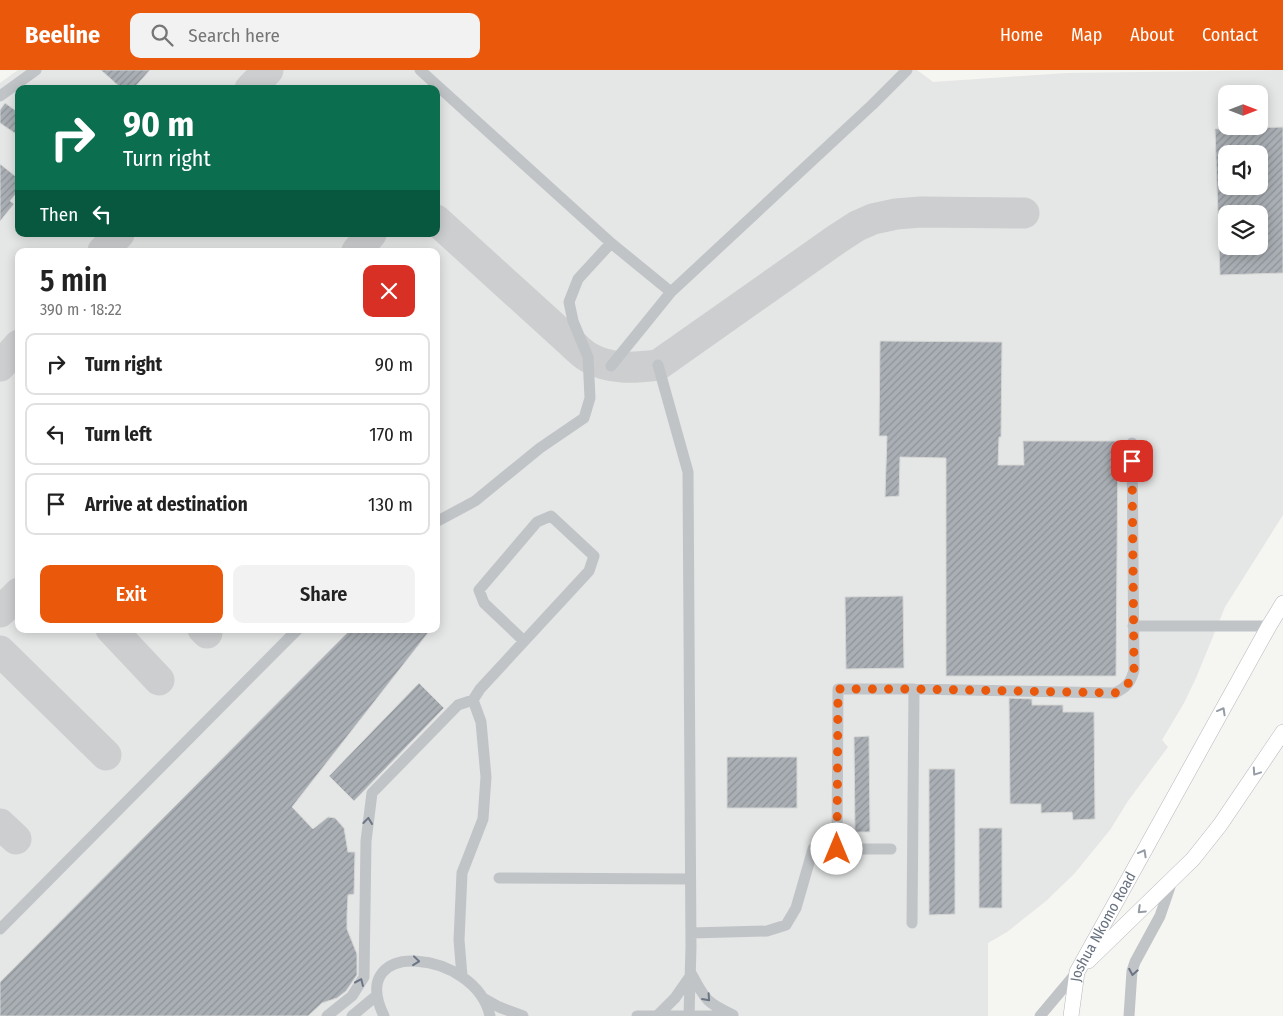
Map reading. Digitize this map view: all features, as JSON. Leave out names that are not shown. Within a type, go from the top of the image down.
[{"type":"main road","name":"Joshua Nkomo Road","points":[[1077,972],[1283,603]]},
{"type":"main road","name":"Joshua Nkomo Road","points":[[1077,972],[1173,880],[1192,859],[1220,825],[1283,732]]},
{"type":"main road","points":[[1071,1016],[1077,972]]},
{"type":"street","points":[[15,85],[36,70]]},
{"type":"street","points":[[420,70],[437,85]]},
{"type":"street","points":[[611,366],[671,292],[872,105],[907,70]]},
{"type":"street","points":[[0,96],[15,85]]},
{"type":"street","points":[[440,88],[611,243],[671,292]]},
{"type":"street","points":[[440,520],[475,501],[540,448],[584,418],[590,398],[588,357],[573,320],[569,302],[578,279],[611,243]]},
{"type":"street","points":[[637,1016],[687,1016],[690,974],[688,472],[658,365]]},
{"type":"street","points":[[837,849],[838,689],[1115,693],[1131,682],[1134,670],[1132,443]]},
{"type":"street","points":[[327,1016],[352,996],[364,977],[366,841],[372,792],[458,704],[473,700],[480,689],[589,571],[594,556],[551,516],[536,522],[479,590],[484,603],[524,641]]},
{"type":"street","points":[[1133,626],[1269,626]]},
{"type":"street","points":[[0,929],[294,633]]},
{"type":"street","points":[[912,923],[914,689]]},
{"type":"street","points":[[462,976],[459,940],[462,873],[483,819],[486,777],[481,722],[473,700]]},
{"type":"street","points":[[691,933],[767,931],[786,925],[796,908],[813,849],[891,849]]},
{"type":"street","points":[[499,878],[690,879]]},
{"type":"street","points":[[1128,1016],[1132,972],[1135,962],[1160,916],[1173,880]]},
{"type":"street","points":[[384,1016],[376,996],[376,986],[391,965],[400,961],[420,961],[462,976],[483,998],[499,1008],[524,1016]]},
{"type":"street","points":[[1040,1016],[1077,972]]},
{"type":"street","points":[[658,1015],[675,998],[690,974]]},
{"type":"street","points":[[690,974],[704,998],[735,1016]]},
{"type":"street","points":[[352,1016],[376,996]]},
{"type":"street","points":[[483,998],[490,1016]]},
{"type":"street","points":[[696,1016],[735,1016]]},
{"type":"shaded area","points":[[18,70],[917,70],[933,82],[1067,73],[1283,70],[1283,515],[1225,607],[1196,678],[1162,740],[1168,747],[1128,801],[1110,830],[1074,874],[1046,901],[1007,932],[988,943],[988,1016],[0,1016],[0,83]]},
{"type":"building","points":[[101,70],[150,70],[137,85],[118,85]]},
{"type":"building","points":[[5,103],[15,110],[15,133],[0,123],[0,110]]},
{"type":"building","points":[[1268,127],[1283,127],[1283,273],[1220,275],[1219,255],[1268,255],[1268,205],[1218,205],[1218,214],[1215,129],[1218,129],[1218,135],[1268,135]]},
{"type":"building","points":[[0,164],[15,176],[15,195],[10,201],[14,204],[0,221]]},
{"type":"building","points":[[880,341],[1002,342],[1001,437],[999,437],[998,465],[1024,465],[1023,441],[1118,441],[1116,676],[946,676],[946,458],[900,457],[899,496],[885,497],[887,436],[879,436]]},
{"type":"building","points":[[903,596],[904,668],[846,669],[845,597]]},
{"type":"building","points":[[347,633],[428,633],[292,807],[313,829],[328,817],[335,818],[344,828],[348,852],[355,852],[354,894],[348,895],[347,929],[357,954],[357,975],[346,991],[337,998],[322,1003],[308,1016],[0,1016],[0,982]]},
{"type":"building","points":[[419,683],[444,708],[354,801],[329,776]]},
{"type":"building","points":[[1009,698],[1032,699],[1032,705],[1063,705],[1063,712],[1094,712],[1095,819],[1073,820],[1072,812],[1041,813],[1041,804],[1010,804]]},
{"type":"building","points":[[869,736],[870,832],[855,832],[854,737]]},
{"type":"building","points":[[727,757],[797,757],[797,808],[727,808]]},
{"type":"building","points":[[929,769],[955,769],[955,914],[929,915]]},
{"type":"building","points":[[979,828],[1002,828],[1002,908],[979,908]]},
{"type":"taxiway","points":[[254,85],[268,70]]},
{"type":"taxiway","points":[[440,224],[588,357],[613,366],[631,367],[658,365],[837,239],[857,226],[873,219],[896,214],[921,212],[1024,213]]},
{"type":"taxiway","points":[[106,248],[116,237]]},
{"type":"taxiway","points":[[359,248],[369,237]]},
{"type":"taxiway","points":[[0,366],[15,349]]},
{"type":"taxiway","points":[[0,612],[15,597]]},
{"type":"taxiway","points":[[115,633],[159,680]]},
{"type":"taxiway","points":[[0,651],[106,755]]},
{"type":"taxiway","points":[[0,824],[16,839]]},
{"type":"route","points":[[837,849],[838,689],[1115,693],[1131,682],[1134,670],[1132,461]]}]
